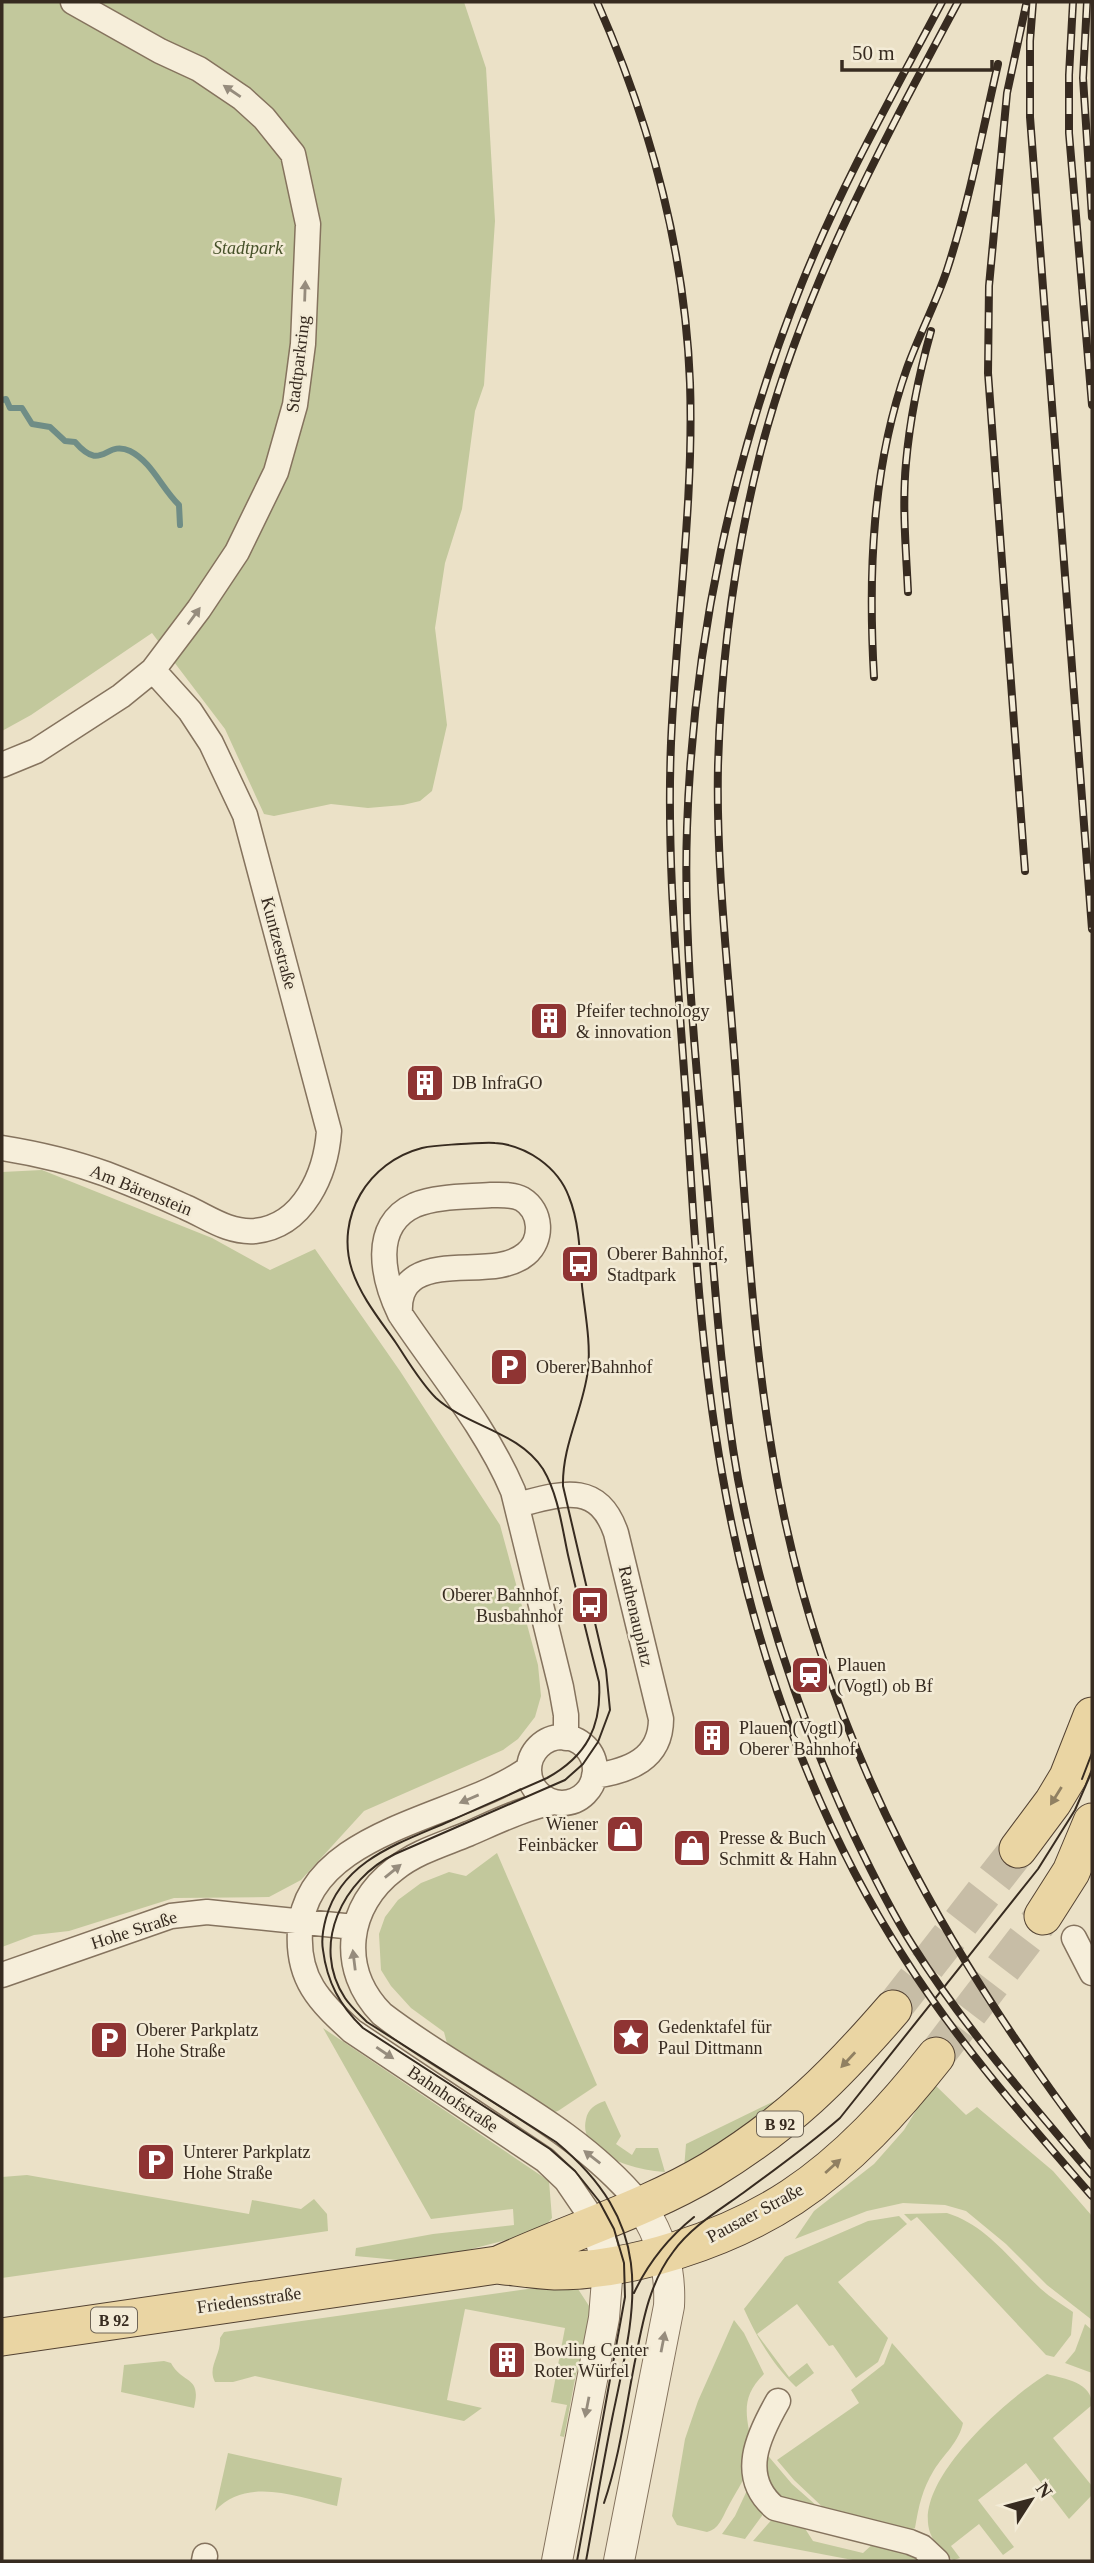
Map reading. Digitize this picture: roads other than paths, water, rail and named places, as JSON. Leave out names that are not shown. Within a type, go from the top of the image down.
[{"type":"main road","points":[[1018,1849],[1068,1777],[1092,1716]]},
{"type":"main road","points":[[1043,1916],[1071,1872],[1092,1822]]},
{"type":"main road","name":"B 92","points":[[596,2224],[709,2171],[768,2133],[831,2079],[893,2009]]},
{"type":"main road","name":"Pausaer Straße","points":[[608,2267],[666,2254],[715,2237],[791,2198],[828,2171],[874,2127],[936,2056]]},
{"type":"main road","name":"Friedensstraße","points":[[497,2265],[596,2224]]},
{"type":"main road","name":"Friedensstraße","points":[[2,2337],[497,2265],[558,2271],[608,2267]]},
{"type":"street","name":"Stadtparkring","points":[[2,765],[36,751],[121,696],[153,670],[199,609],[237,552],[276,472],[295,405],[303,344],[308,224],[293,154],[257,111],[242,98],[199,69],[160,51],[73,2]]},
{"type":"street","name":"Kuntzestraße","points":[[153,670],[190,711],[204,733],[245,815],[329,1131],[322,1171],[306,1201],[278,1224]]},
{"type":"street","name":"Am Bärenstein","points":[[2,1148],[52,1156],[104,1173],[186,1207],[223,1227],[255,1231],[278,1224]]},
{"type":"street","points":[[400,1314],[402,1292],[417,1276],[505,1264],[525,1255],[533,1248],[538,1236],[536,1214],[529,1204],[509,1195],[491,1195],[430,1201],[416,1205],[402,1213],[388,1232],[384,1260],[387,1283],[400,1314],[499,1461],[517,1505],[561,1687],[566,1715],[566,1738]]},
{"type":"street","name":"Rathenauplatz","points":[[517,1505],[564,1494],[580,1494],[602,1507],[616,1533],[661,1718],[661,1732],[656,1745],[630,1767],[594,1776]]},
{"type":"street","points":[[566,1738],[576,1740],[588,1750],[593,1761],[594,1776],[584,1795],[565,1803],[554,1802],[538,1793],[532,1785],[529,1768],[535,1751],[541,1745],[548,1740],[566,1738]]},
{"type":"street","name":"Bahnhofstraße","points":[[529,1768],[496,1788],[370,1841],[332,1865],[308,1898],[300,1922],[299,1937],[304,1969],[317,1998],[330,2012],[352,2031],[545,2160],[566,2179],[596,2224],[608,2267],[604,2318],[558,2561]]},
{"type":"street","name":"Bahnhofstraße","points":[[554,1802],[525,1810],[407,1860],[380,1881],[369,1896],[354,1927],[352,1954],[356,1974],[371,2003],[382,2014],[562,2133],[606,2168],[640,2204],[666,2254],[671,2283],[669,2306],[619,2561]]},
{"type":"street","name":"Hohe Straße","points":[[2,1975],[171,1916],[207,1912],[354,1927]]},
{"type":"street","points":[[1074,1938],[1092,1973]]},
{"type":"street","points":[[778,2401],[766,2422],[754,2460],[757,2487],[765,2500],[775,2508],[910,2542],[922,2547],[937,2561]]},
{"type":"waterway","points":[[2,400],[6,399],[10,408],[22,408],[32,424],[50,427],[65,441],[75,442],[92,455],[98,456],[122,448],[138,456],[179,505],[180,525]]},
{"type":"tunnel","points":[[893,2009],[1018,1849]]},
{"type":"tunnel","points":[[936,2056],[1043,1916]]},
{"type":"tram line","points":[[577,2561],[625,2297],[624,2263],[614,2229],[599,2201],[575,2171],[550,2149],[363,2028],[336,1993],[322,1946],[325,1922],[334,1898],[345,1881],[359,1868],[393,1846],[547,1778],[561,1769],[582,1750],[598,1712],[599,1682],[559,1511],[543,1469],[533,1456],[507,1437],[463,1416],[436,1398],[371,1308],[352,1270],[348,1231],[360,1194],[386,1166],[403,1155],[437,1146],[495,1143],[518,1148],[549,1167],[564,1186],[573,1207],[579,1241],[589,1360],[566,1456],[563,1486],[606,1670],[610,1710],[598,1742],[583,1764],[565,1780],[395,1854],[376,1865],[360,1880],[337,1915],[331,1957],[335,1978],[345,1998],[367,2022],[556,2142],[588,2173],[611,2204],[625,2235],[631,2267],[632,2300],[628,2336],[586,2561]]},
{"type":"tram line","points":[[1082,1779],[1092,1753]]},
{"type":"tram line","points":[[604,2503],[619,2449],[645,2315],[665,2264],[696,2227],[792,2157],[840,2118],[1038,1869],[1075,1810],[1092,1771]]},
{"type":"tram line","points":[[634,2293],[660,2252],[694,2217]]},
{"type":"railway","points":[[597,2],[616,47],[648,140],[672,236],[687,334],[691,428],[673,698],[670,836],[699,1294],[715,1429],[734,1536],[768,1663],[789,1725],[813,1786],[871,1903],[905,1959],[948,2021],[994,2081],[1092,2196]]},
{"type":"railway","points":[[942,2],[868,141],[817,247],[777,348],[737,482],[708,620],[691,759],[686,872],[692,1009],[719,1334],[732,1443],[758,1570],[799,1704],[853,1833],[913,1946],[976,2035],[1092,2175]]},
{"type":"railway","points":[[958,2],[872,165],[821,276],[778,391],[761,450],[737,567],[722,686],[718,766],[720,873],[757,1343],[773,1458],[806,1604],[833,1689],[865,1770],[902,1849],[989,2000],[1092,2146]]},
{"type":"railway","points":[[1033,2],[1030,117],[1092,929]]},
{"type":"railway","points":[[1073,2],[1069,133],[1092,405]]},
{"type":"railway","points":[[1087,2],[1083,78],[1092,217]]},
{"type":"railway","points":[[1025,871],[988,373],[989,286],[1007,93],[1026,5]]},
{"type":"railway","points":[[874,677],[873,560],[875,521],[886,443],[907,368],[943,282],[955,245],[998,64]]},
{"type":"railway","points":[[908,592],[904,511],[906,463],[916,396],[931,331]]},
{"type":"place","name":"Pfeifer technology & innovation","points":[[549,1021]]},
{"type":"place","name":"DB InfraGO","points":[[425,1083]]},
{"type":"place","name":"Oberer Bahnhof, Stadtpark","points":[[580,1264]]},
{"type":"place","name":"Oberer Bahnhof","points":[[509,1367]]},
{"type":"place","name":"Oberer Bahnhof, Busbahnhof","points":[[590,1605]]},
{"type":"place","name":"Plauen (Vogtl) ob Bf","points":[[810,1675]]},
{"type":"place","name":"Plauen (Vogtl) Oberer Bahnhof","points":[[712,1738]]},
{"type":"place","name":"Wiener Feinbäcker","points":[[625,1834]]},
{"type":"place","name":"Presse & Buch Schmitt & Hahn","points":[[692,1848]]},
{"type":"place","name":"Gedenktafel für Paul Dittmann","points":[[631,2037]]},
{"type":"place","name":"Oberer Parkplatz Hohe Straße","points":[[109,2040]]},
{"type":"place","name":"Unterer Parkplatz Hohe Straße","points":[[156,2162]]},
{"type":"place","name":"Bowling Center Roter Würfel","points":[[507,2360]]},
{"type":"park label","name":"Stadtpark","points":[[248,248]]}]
